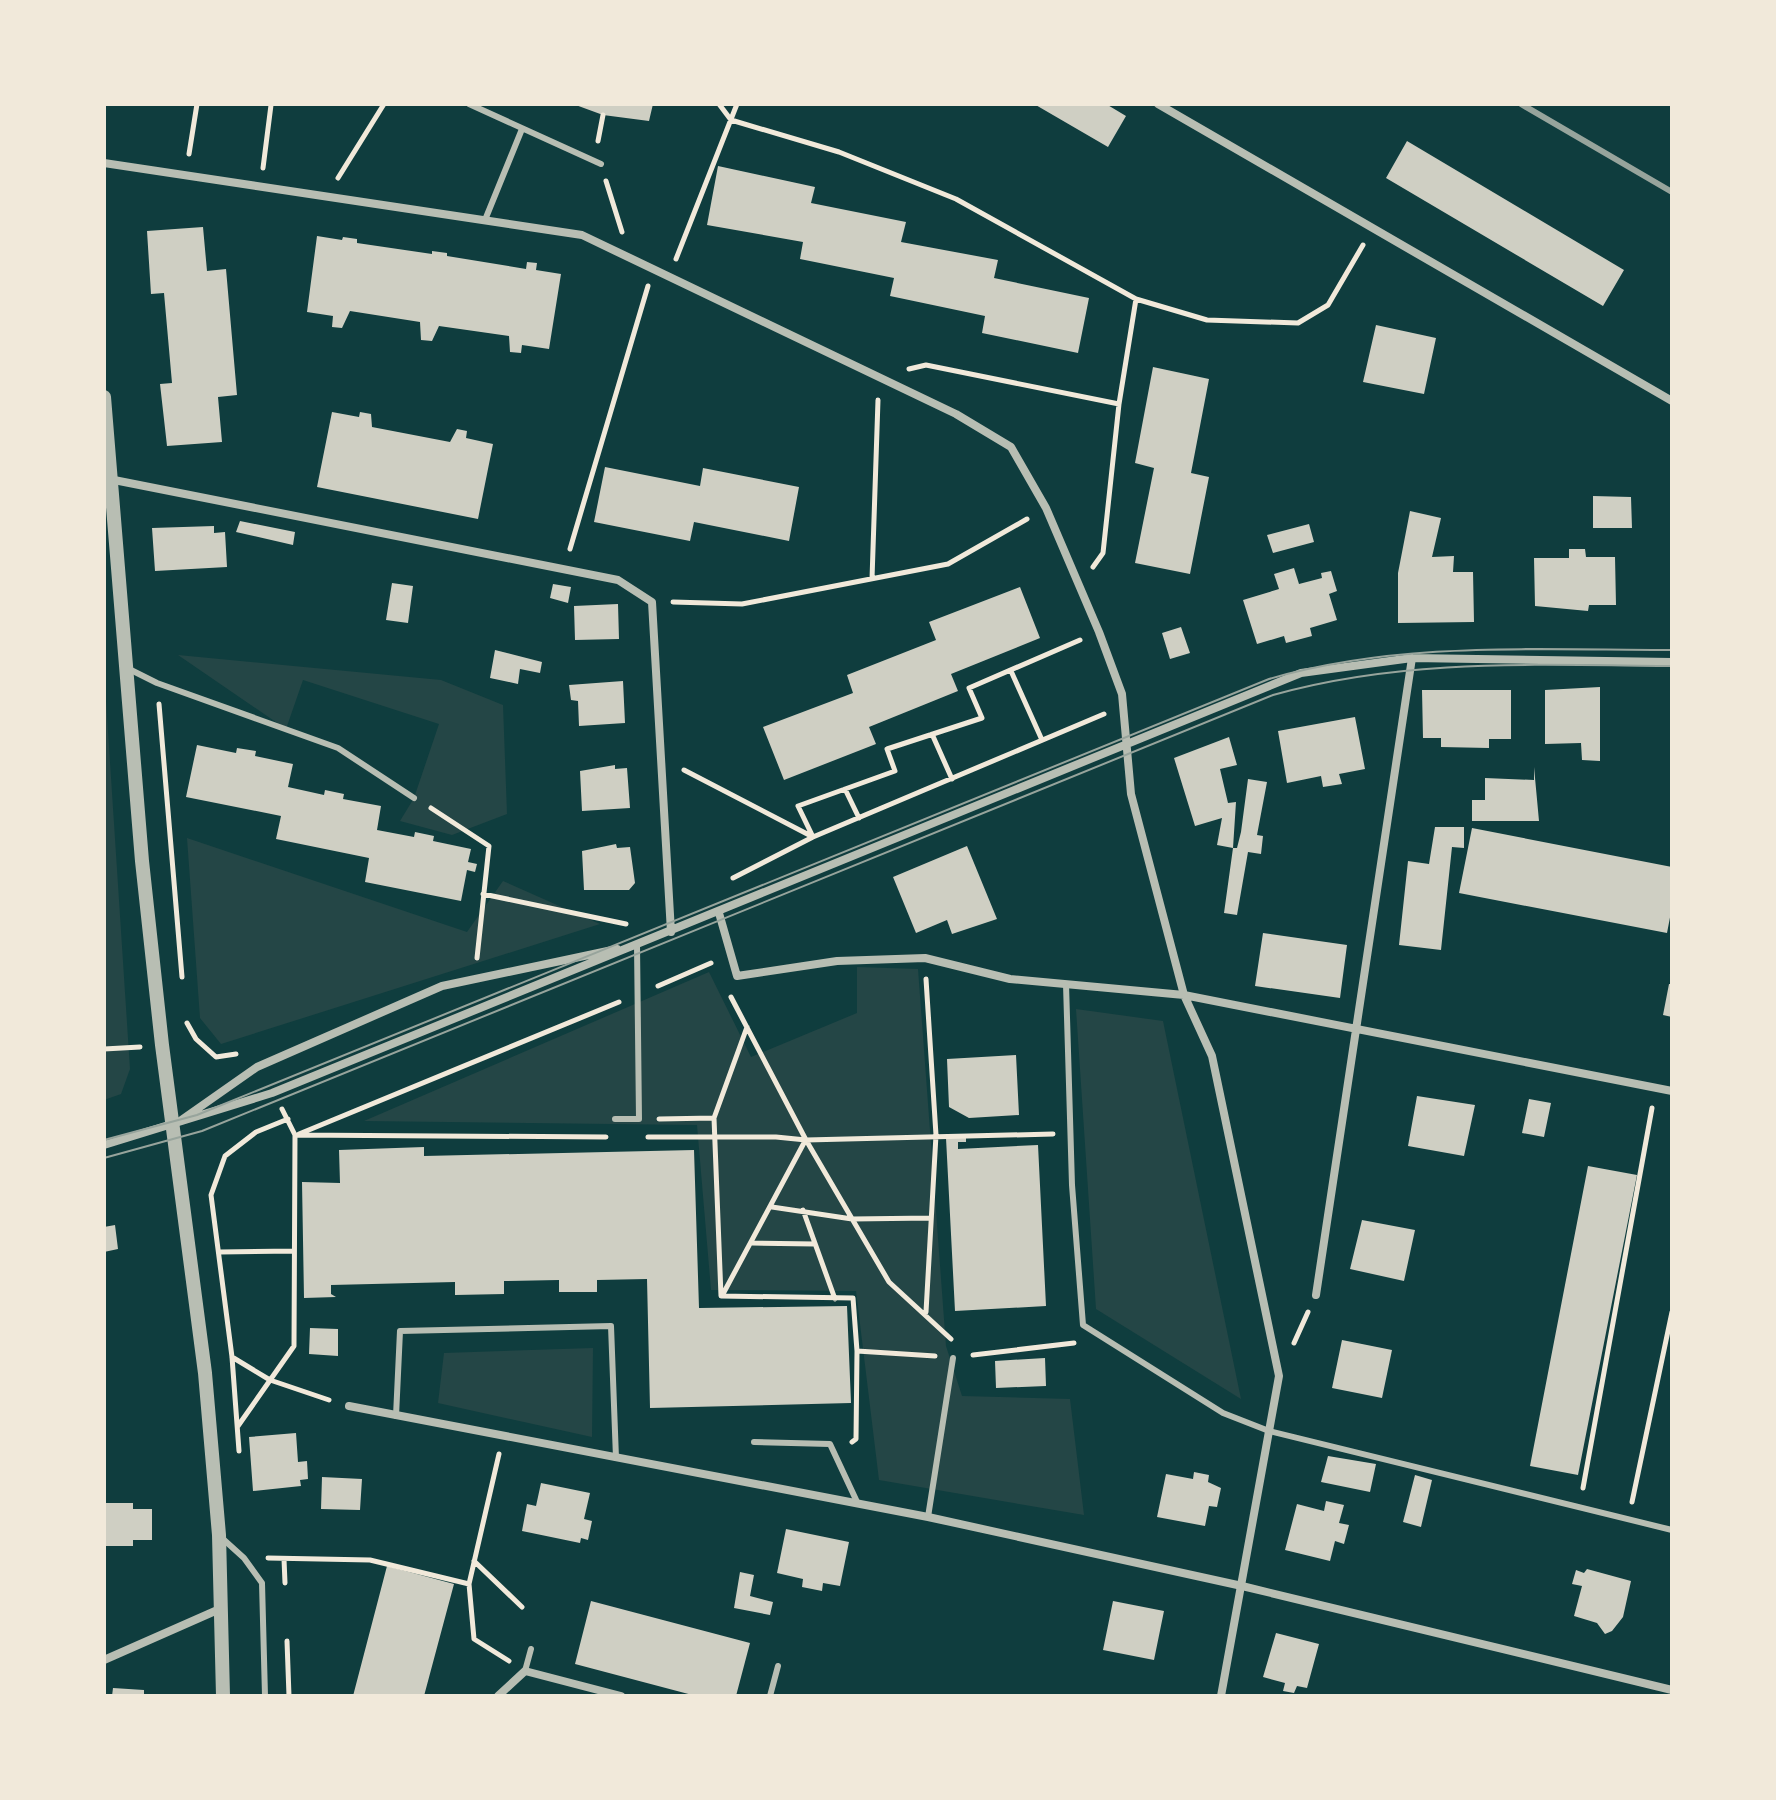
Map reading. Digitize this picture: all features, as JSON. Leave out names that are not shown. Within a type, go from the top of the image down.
[{"type":"street","points":[[1158,104],[1672,401]]},
{"type":"street","points":[[104,163],[582,235],[956,414],[1011,447],[1046,508],[1122,694],[1124,743],[1131,794],[1184,995],[1212,1056],[1279,1376],[1221,1696]]},
{"type":"street","points":[[104,397],[142,861],[205,1373],[219,1535],[223,1696]]},
{"type":"street","points":[[109,479],[618,580],[652,602],[671,932]]},
{"type":"street","points":[[1316,1295],[1412,658]]},
{"type":"street","points":[[104,1145],[272,1093],[1301,673],[1412,658],[1672,662]]},
{"type":"street","points":[[719,913],[737,976],[837,961],[925,958],[1010,979],[1184,995],[1672,1091]]},
{"type":"street","points":[[174,1125],[257,1067],[442,986],[637,945]]},
{"type":"street","points":[[349,1406],[928,1517],[1242,1586],[1672,1690]]},
{"type":"street","points":[[104,1660],[223,1607]]},
{"type":"street","points":[[498,1696],[525,1671],[621,1696]]},
{"type":"lane","points":[[469,104],[601,164]]},
{"type":"lane","points":[[485,220],[522,129]]},
{"type":"lane","points":[[126,667],[157,683],[338,748],[414,798]]},
{"type":"lane","points":[[615,1119],[639,1119],[637,945]]},
{"type":"lane","points":[[1066,984],[1070,1134],[1083,1325],[1223,1413],[1269,1431],[1672,1530]]},
{"type":"lane","points":[[396,1416],[400,1331],[611,1326],[616,1458]]},
{"type":"lane","points":[[928,1517],[953,1358]]},
{"type":"lane","points":[[754,1442],[830,1444],[858,1504]]},
{"type":"lane","points":[[219,1535],[244,1558],[262,1583],[265,1696]]},
{"type":"lane","points":[[525,1671],[531,1649]]},
{"type":"lane","points":[[770,1696],[778,1666]]},
{"type":"path","points":[[186,175],[197,104]]},
{"type":"path","points":[[328,195],[384,104]]},
{"type":"path","points":[[719,104],[731,120],[839,152],[956,199],[1136,299],[1207,320],[1298,323],[1328,305],[1373,228]]},
{"type":"path","points":[[669,277],[737,104]]},
{"type":"path","points":[[261,185],[271,105]]},
{"type":"path","points":[[601,164],[630,259]]},
{"type":"path","points":[[564,569],[653,269]]},
{"type":"path","points":[[1079,585],[1103,553],[1119,404],[1136,299]]},
{"type":"path","points":[[872,579],[879,377],[926,365],[1119,404]]},
{"type":"path","points":[[652,602],[742,604],[948,564],[1046,508]]},
{"type":"path","points":[[813,837],[798,806],[895,771],[887,749],[982,718],[969,688],[1099,632]]},
{"type":"path","points":[[1011,671],[1042,740]]},
{"type":"path","points":[[157,683],[184,993]]},
{"type":"path","points":[[729,881],[813,837],[1123,706]]},
{"type":"path","points":[[932,734],[952,779]]},
{"type":"path","points":[[661,758],[813,837]]},
{"type":"path","points":[[845,789],[859,818]]},
{"type":"path","points":[[414,798],[489,846],[476,963]]},
{"type":"path","points":[[483,894],[631,925],[618,930]]},
{"type":"path","points":[[703,919],[713,962],[720,975]]},
{"type":"path","points":[[925,958],[936,1135],[926,1312]]},
{"type":"path","points":[[466,966],[491,960]]},
{"type":"path","points":[[295,1135],[713,962]]},
{"type":"path","points":[[726,988],[806,1140],[889,1282],[926,1312],[956,1343],[953,1358]]},
{"type":"path","points":[[185,1008],[187,1024],[196,1039],[216,1057],[244,1053]]},
{"type":"path","points":[[721,1296],[712,1137],[714,1118],[747,1027]]},
{"type":"path","points":[[639,1119],[714,1118]]},
{"type":"path","points":[[240,1453],[232,1357],[211,1195],[225,1156],[256,1132],[288,1119]]},
{"type":"path","points":[[1580,1507],[1649,1120]]},
{"type":"path","points":[[637,1137],[806,1140],[1070,1134]]},
{"type":"path","points":[[295,1135],[621,1137]]},
{"type":"path","points":[[238,1426],[294,1346],[295,1135]]},
{"type":"path","points":[[721,1296],[806,1140]]},
{"type":"path","points":[[772,1207],[803,1209],[852,1219],[931,1218]]},
{"type":"path","points":[[803,1209],[835,1299]]},
{"type":"path","points":[[752,1243],[816,1244]]},
{"type":"path","points":[[220,1252],[294,1251]]},
{"type":"path","points":[[1279,1376],[1316,1295]]},
{"type":"path","points":[[721,1296],[853,1298],[857,1351],[856,1411]]},
{"type":"path","points":[[1629,1519],[1672,1312]]},
{"type":"path","points":[[857,1351],[953,1358],[1106,1339]]},
{"type":"path","points":[[232,1357],[270,1380],[349,1406]]},
{"type":"path","points":[[502,1437],[469,1584],[474,1639],[525,1671]]},
{"type":"path","points":[[244,1558],[370,1560],[469,1584]]},
{"type":"path","points":[[474,1561],[522,1607]]},
{"type":"shaded area","points":[[178,655],[441,680],[503,705],[507,814],[452,835],[400,821],[414,798],[439,724],[303,680],[286,729]]},
{"type":"shaded area","points":[[104,670],[130,1069],[121,1094],[104,1100]]},
{"type":"shaded area","points":[[187,838],[467,932],[503,881],[600,924],[221,1044],[200,1018]]},
{"type":"shaded area","points":[[857,967],[918,969],[946,1346],[962,1396],[1070,1399],[1084,1515],[879,1480],[856,1291],[711,1290],[697,1125],[364,1121],[709,972],[751,1057],[857,1013]]},
{"type":"shaded area","points":[[1076,1009],[1163,1021],[1241,1399],[1096,1309]]},
{"type":"shaded area","points":[[593,1348],[592,1437],[438,1403],[444,1353]]},
{"type":"building","points":[[573,104],[653,104],[649,121],[603,115]]},
{"type":"building","points":[[1034,104],[1106,104],[1126,116],[1108,147]]},
{"type":"building","points":[[1407,141],[1624,270],[1603,306],[1386,178]]},
{"type":"building","points":[[718,166],[815,187],[811,203],[906,222],[901,242],[998,260],[994,278],[1089,298],[1078,353],[982,333],[985,316],[890,296],[894,278],[800,259],[803,242],[707,225]]},
{"type":"building","points":[[203,227],[207,271],[226,269],[237,395],[218,397],[222,442],[167,446],[160,384],[172,383],[164,293],[151,294],[147,231]]},
{"type":"building","points":[[317,236],[357,239],[357,243],[432,254],[432,251],[447,253],[447,256],[526,269],[527,262],[537,263],[536,270],[561,274],[549,349],[522,345],[521,353],[510,352],[509,336],[439,326],[432,341],[421,340],[420,322],[350,311],[342,328],[332,327],[333,316],[307,312]]},
{"type":"building","points":[[1376,325],[1436,338],[1424,394],[1363,382]]},
{"type":"building","points":[[1153,367],[1209,379],[1191,473],[1209,477],[1190,574],[1135,563],[1154,468],[1135,463]]},
{"type":"building","points":[[332,412],[359,417],[360,412],[371,414],[372,427],[450,442],[457,429],[467,431],[466,438],[493,444],[478,519],[317,487]]},
{"type":"building","points":[[605,467],[700,486],[703,468],[799,487],[789,541],[694,522],[690,541],[594,522]]},
{"type":"building","points":[[1593,496],[1631,497],[1632,528],[1593,528]]},
{"type":"building","points":[[1410,511],[1441,518],[1432,557],[1454,556],[1453,572],[1473,572],[1474,622],[1398,623],[1398,573]]},
{"type":"building","points":[[240,521],[295,532],[293,545],[236,532]]},
{"type":"building","points":[[1309,524],[1314,542],[1273,553],[1267,535]]},
{"type":"building","points":[[214,526],[214,533],[225,532],[227,567],[155,571],[152,528]]},
{"type":"building","points":[[1569,549],[1585,549],[1586,557],[1615,557],[1616,605],[1589,605],[1588,611],[1535,606],[1534,558],[1569,558]]},
{"type":"building","points":[[1294,568],[1299,584],[1322,578],[1321,573],[1331,571],[1337,591],[1329,594],[1337,620],[1310,628],[1312,636],[1286,643],[1284,636],[1257,644],[1243,600],[1279,589],[1274,574]]},
{"type":"building","points":[[392,583],[413,586],[408,623],[386,620]]},
{"type":"building","points":[[553,584],[571,587],[568,603],[550,598]]},
{"type":"building","points":[[1020,587],[1040,638],[951,674],[958,691],[869,727],[876,744],[784,780],[763,727],[853,693],[847,675],[936,640],[929,622]]},
{"type":"building","points":[[618,604],[619,639],[575,640],[574,606]]},
{"type":"building","points":[[1181,627],[1190,653],[1170,659],[1162,633]]},
{"type":"building","points":[[495,650],[542,662],[540,673],[520,669],[518,684],[490,678]]},
{"type":"building","points":[[623,681],[625,723],[579,726],[578,701],[571,700],[569,685]]},
{"type":"building","points":[[1600,687],[1600,761],[1582,760],[1581,743],[1545,744],[1545,690]]},
{"type":"building","points":[[1422,690],[1511,690],[1511,739],[1489,739],[1489,748],[1441,747],[1441,738],[1423,738]]},
{"type":"building","points":[[1355,717],[1365,769],[1339,774],[1342,784],[1323,787],[1321,776],[1287,783],[1278,731]]},
{"type":"building","points":[[1229,737],[1237,765],[1220,769],[1228,803],[1236,802],[1233,848],[1217,845],[1222,818],[1195,826],[1174,758]]},
{"type":"building","points":[[197,745],[236,753],[237,748],[256,751],[255,756],[293,764],[288,787],[324,795],[325,790],[344,794],[343,799],[381,806],[377,830],[414,837],[415,832],[434,836],[433,841],[471,849],[468,862],[477,864],[475,872],[467,870],[461,901],[365,882],[369,858],[276,839],[281,816],[186,797]]},
{"type":"building","points":[[615,765],[615,769],[627,768],[630,808],[582,811],[580,771]]},
{"type":"building","points":[[1534,767],[1539,821],[1472,821],[1472,800],[1485,800],[1485,778],[1534,780]]},
{"type":"building","points":[[1248,779],[1267,782],[1257,835],[1263,836],[1261,854],[1248,852],[1237,915],[1224,913],[1233,848],[1237,848],[1241,832]]},
{"type":"building","points":[[1435,827],[1464,827],[1464,848],[1452,847],[1441,950],[1399,945],[1408,861],[1429,864]]},
{"type":"building","points":[[1472,828],[1672,867],[1672,907],[1667,933],[1459,893]]},
{"type":"building","points":[[616,844],[617,848],[630,847],[635,883],[629,890],[584,890],[582,851]]},
{"type":"building","points":[[967,846],[997,919],[952,934],[947,920],[916,933],[893,877]]},
{"type":"building","points":[[1263,933],[1347,945],[1340,998],[1255,986]]},
{"type":"building","points":[[1669,984],[1672,984],[1672,1017],[1663,1015]]},
{"type":"building","points":[[1016,1055],[1019,1115],[969,1118],[949,1107],[947,1059]]},
{"type":"building","points":[[1417,1096],[1475,1105],[1464,1156],[1408,1146]]},
{"type":"building","points":[[1529,1099],[1551,1103],[1544,1137],[1522,1133]]},
{"type":"building","points":[[966,1137],[966,1142],[958,1142],[958,1149],[1038,1145],[1046,1306],[955,1311],[946,1138]]},
{"type":"building","points":[[424,1147],[424,1156],[694,1150],[699,1308],[847,1306],[851,1403],[650,1408],[647,1279],[597,1280],[597,1292],[559,1292],[559,1280],[504,1281],[504,1294],[455,1295],[455,1282],[331,1285],[331,1294],[336,1297],[304,1298],[302,1182],[340,1183],[339,1150]]},
{"type":"building","points":[[1588,1166],[1637,1175],[1578,1475],[1530,1466]]},
{"type":"building","points":[[1362,1220],[1415,1230],[1404,1281],[1350,1269]]},
{"type":"building","points":[[115,1225],[118,1249],[104,1252],[104,1227]]},
{"type":"building","points":[[310,1328],[338,1329],[338,1356],[309,1354]]},
{"type":"building","points":[[1342,1340],[1392,1350],[1382,1398],[1332,1388]]},
{"type":"building","points":[[1045,1358],[1046,1386],[996,1388],[995,1361]]},
{"type":"building","points":[[296,1433],[298,1462],[307,1461],[308,1479],[300,1480],[301,1486],[253,1491],[249,1437]]},
{"type":"building","points":[[1328,1456],[1376,1464],[1370,1492],[1321,1482]]},
{"type":"building","points":[[1194,1472],[1209,1475],[1208,1482],[1221,1488],[1217,1507],[1209,1506],[1205,1526],[1157,1517],[1166,1474],[1193,1479]]},
{"type":"building","points":[[1415,1475],[1432,1480],[1421,1527],[1403,1522]]},
{"type":"building","points":[[322,1477],[362,1479],[360,1510],[321,1509]]},
{"type":"building","points":[[541,1483],[590,1493],[584,1519],[592,1521],[588,1540],[581,1538],[580,1543],[522,1531],[527,1504],[536,1506]]},
{"type":"building","points":[[1326,1501],[1344,1505],[1339,1523],[1349,1525],[1344,1544],[1335,1541],[1330,1561],[1285,1550],[1297,1504],[1324,1511]]},
{"type":"building","points":[[104,1503],[133,1503],[133,1509],[152,1509],[152,1540],[133,1540],[133,1546],[104,1546]]},
{"type":"building","points":[[786,1529],[849,1542],[840,1586],[823,1583],[822,1591],[802,1587],[803,1579],[777,1573]]},
{"type":"building","points":[[387,1566],[454,1584],[424,1696],[353,1696]]},
{"type":"building","points":[[1587,1569],[1631,1581],[1623,1617],[1612,1631],[1605,1634],[1597,1623],[1574,1616],[1582,1586],[1572,1584],[1576,1570],[1584,1573]]},
{"type":"building","points":[[740,1572],[754,1575],[750,1596],[773,1602],[770,1615],[734,1608]]},
{"type":"building","points":[[591,1601],[750,1643],[736,1696],[696,1696],[575,1664]]},
{"type":"building","points":[[1113,1601],[1164,1611],[1154,1660],[1103,1650]]},
{"type":"building","points":[[1276,1633],[1319,1644],[1307,1688],[1297,1686],[1294,1693],[1283,1691],[1285,1683],[1263,1677]]},
{"type":"building","points":[[113,1688],[144,1690],[144,1696],[112,1696]]},
{"type":"tram line","points":[[104,1140],[197,1115],[1269,679],[1368,658],[1418,653],[1519,649],[1672,650]]},
{"type":"tram line","points":[[104,1158],[202,1131],[1273,695],[1322,683],[1421,669],[1521,665],[1672,666]]},
{"type":"railway","points":[[1521,104],[1672,192]]}]
